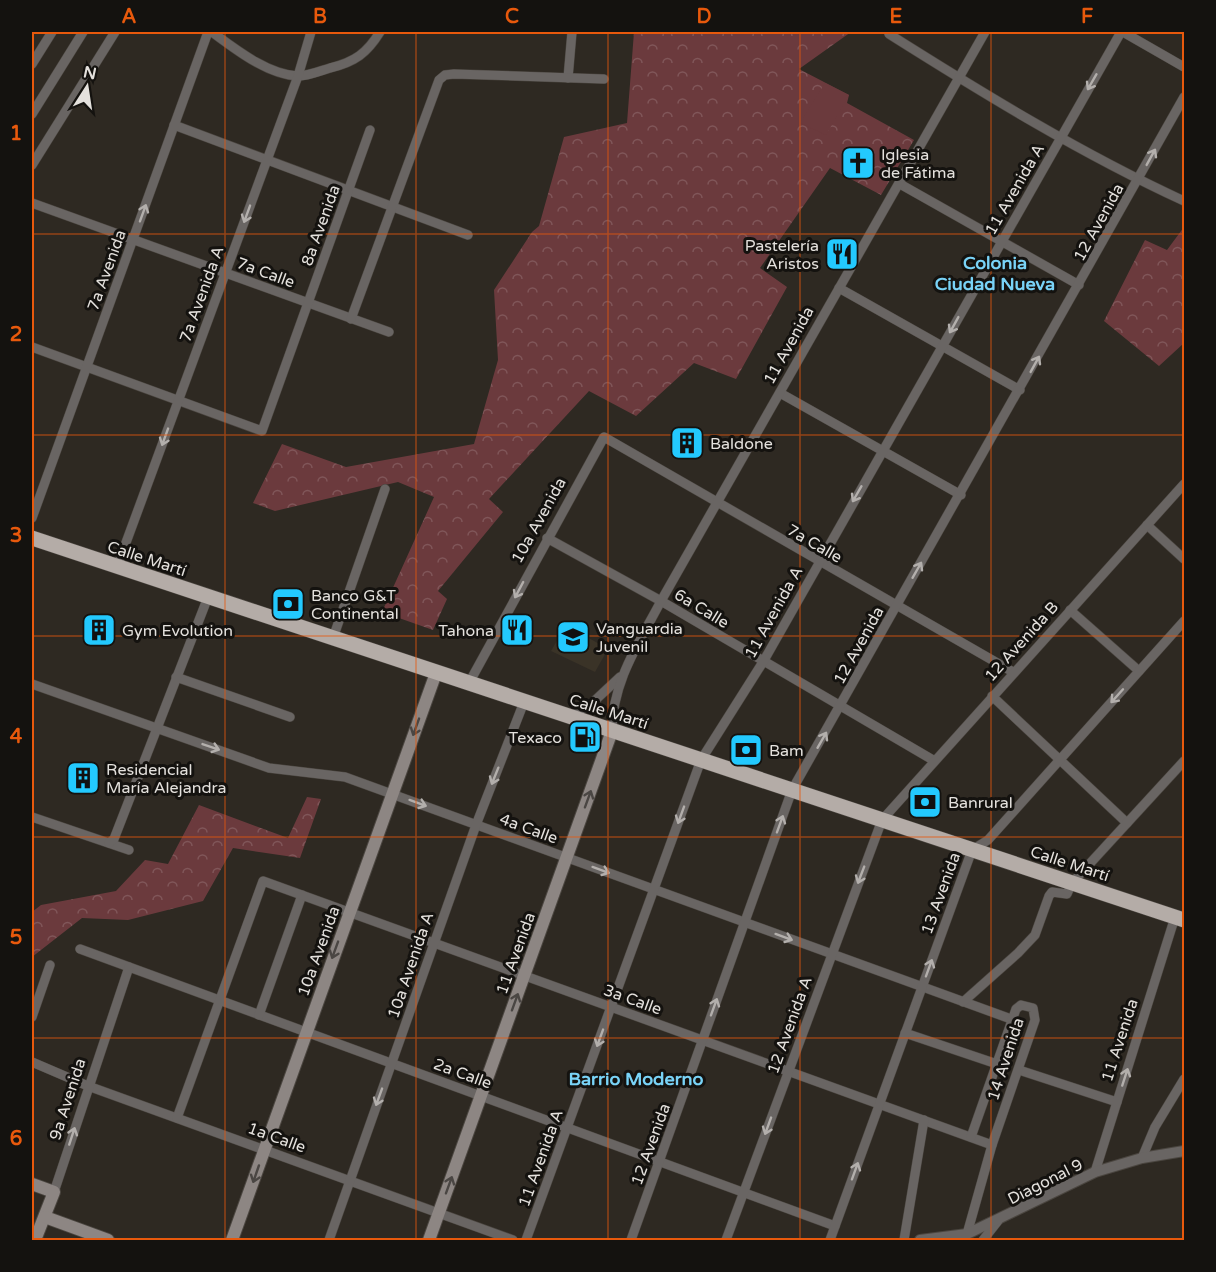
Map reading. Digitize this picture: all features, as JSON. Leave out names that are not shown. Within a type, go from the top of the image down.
[{"type":"highway","name":"Calle Martí","points":[[32,538],[1072,883],[1182,917]]},
{"type":"main road","name":"10a Avenida","points":[[232,1240],[436,673]]},
{"type":"main road","name":"11 Avenida","points":[[429,1240],[612,731]]},
{"type":"main road","points":[[32,1184],[54,1192]]},
{"type":"main road","name":"9a Avenida","points":[[34,1240],[54,1192]]},
{"type":"main road","points":[[45,1216],[108,1240]]},
{"type":"street","points":[[32,64],[52,32]]},
{"type":"street","points":[[32,114],[83,32]]},
{"type":"street","points":[[32,165],[115,32]]},
{"type":"street","points":[[210,32],[246,57],[266,67],[298,76],[338,66],[369,51],[380,32]]},
{"type":"street","name":"7a Avenida","points":[[32,518],[174,125],[210,32]]},
{"type":"street","name":"7a Avenida A","points":[[117,567],[298,76],[311,32]]},
{"type":"street","points":[[568,78],[572,32]]},
{"type":"street","name":"11 Avenida","points":[[612,731],[613,708],[621,675],[985,32]]},
{"type":"street","points":[[1122,32],[1185,67]]},
{"type":"street","name":"11 Avenida A","points":[[526,1240],[701,760],[763,662],[818,561],[1122,32]]},
{"type":"street","points":[[889,34],[959,78],[1138,180],[1185,201]]},
{"type":"street","points":[[351,319],[439,80],[445,75],[604,80]]},
{"type":"street","name":"12 Avenida","points":[[631,1240],[792,790],[1185,97]]},
{"type":"street","points":[[174,125],[468,235]]},
{"type":"street","name":"8a Avenida","points":[[178,402],[262,431],[370,130]]},
{"type":"street","points":[[900,184],[1079,285]]},
{"type":"street","name":"7a Calle","points":[[32,203],[389,332]]},
{"type":"street","points":[[839,288],[1020,390]]},
{"type":"street","points":[[32,347],[178,402]]},
{"type":"street","points":[[780,393],[961,495]]},
{"type":"street","name":"7a Calle","points":[[604,437],[716,504],[1013,672]]},
{"type":"street","name":"10a Avenida","points":[[469,683],[604,437]]},
{"type":"street","name":"12 Avenida B","points":[[882,820],[933,760],[1185,484]]},
{"type":"street","points":[[333,638],[385,489]]},
{"type":"street","points":[[1147,525],[1185,559]]},
{"type":"street","name":"6a Calle","points":[[547,538],[661,601],[933,760]]},
{"type":"street","points":[[109,843],[114,839],[155,728],[208,597]]},
{"type":"street","points":[[1070,610],[1139,671]]},
{"type":"street","name":"13 Avenida","points":[[830,1240],[972,850],[988,840],[1185,621]]},
{"type":"street","name":"11 Avenida","points":[[570,717],[598,698],[621,675]]},
{"type":"street","points":[[176,677],[290,717]]},
{"type":"street","name":"4a Calle","points":[[32,684],[269,768],[333,774],[1011,1019]]},
{"type":"street","points":[[992,696],[1127,823]]},
{"type":"street","name":"10a Avenida A","points":[[329,1240],[476,825],[524,702]]},
{"type":"street","points":[[963,1002],[1035,935],[1052,892],[1067,894],[1072,883],[1185,761]]},
{"type":"street","points":[[32,818],[129,850]]},
{"type":"street","name":"12 Avenida A","points":[[726,1240],[882,820]]},
{"type":"street","name":"3a Calle","points":[[219,1000],[263,881],[992,1144]]},
{"type":"street","points":[[259,1015],[302,895]]},
{"type":"street","name":"11 Avenida","points":[[1095,1172],[1182,917]]},
{"type":"street","name":"2a Calle","points":[[80,949],[835,1226]]},
{"type":"street","points":[[32,1017],[50,965]]},
{"type":"street","name":"9a Avenida","points":[[54,1192],[129,967]]},
{"type":"street","points":[[177,1118],[219,1000]]},
{"type":"street","name":"14 Avenida","points":[[966,1234],[992,1144],[1019,1070],[1035,1013],[1033,1008],[1018,1006],[1011,1019],[971,1137]]},
{"type":"street","points":[[905,1033],[997,1064]]},
{"type":"street","name":"1a Calle","points":[[32,1062],[88,1086],[513,1240]]},
{"type":"street","points":[[1019,1070],[1117,1102]]},
{"type":"street","points":[[1142,1158],[1155,1127],[1185,1079]]},
{"type":"street","points":[[904,1240],[924,1120]]},
{"type":"street","name":"Diagonal 9","points":[[920,1240],[966,1234],[998,1221],[1095,1172],[1142,1158],[1185,1151]]},
{"type":"street","points":[[983,1240],[998,1221]]},
{"type":"shaded area","name":"Vanguardia Juvenil","points":[[566,625],[608,649],[595,672],[551,651]]},
{"type":"green space","points":[[634,32],[851,32],[799,69],[849,95],[847,103],[914,140],[881,195],[830,168],[760,268],[787,287],[736,379],[694,363],[636,416],[589,391],[489,499],[503,512],[438,591],[447,599],[433,630],[382,612],[434,497],[398,482],[275,511],[253,503],[282,444],[346,467],[474,444],[498,360],[494,290],[532,232],[539,226],[564,137],[627,123]]},
{"type":"green space","points":[[825,83],[849,95],[826,135],[800,123]]},
{"type":"green space","points":[[1184,227],[1184,343],[1159,366],[1104,321],[1145,240],[1167,250]]},
{"type":"green space","points":[[307,797],[321,799],[300,858],[233,848],[203,901],[128,920],[82,918],[32,957],[32,912],[41,905],[116,891],[145,860],[168,864],[199,805],[288,838]]},
{"type":"place","name":"Iglesia de Fátima","points":[[858,163]]},
{"type":"place","name":"Pastelería Aristos","points":[[842,254]]},
{"type":"place","name":"Baldone","points":[[687,443]]},
{"type":"place","name":"Banco G&T Continental","points":[[288,604]]},
{"type":"place","name":"Gym Evolution","points":[[99,630]]},
{"type":"place","name":"Tahona","points":[[517,630]]},
{"type":"place","name":"Vanguardia Juvenil","points":[[573,637]]},
{"type":"place","name":"Texaco","points":[[585,737]]},
{"type":"place","name":"Bam","points":[[746,750]]},
{"type":"place","name":"Residencial María Alejandra","points":[[83,778]]},
{"type":"place","name":"Banrural","points":[[925,802]]},
{"type":"district","name":"Colonia Ciudad Nueva","points":[[995,273]]},
{"type":"district","name":"Barrio Moderno","points":[[636,1079]]}]
